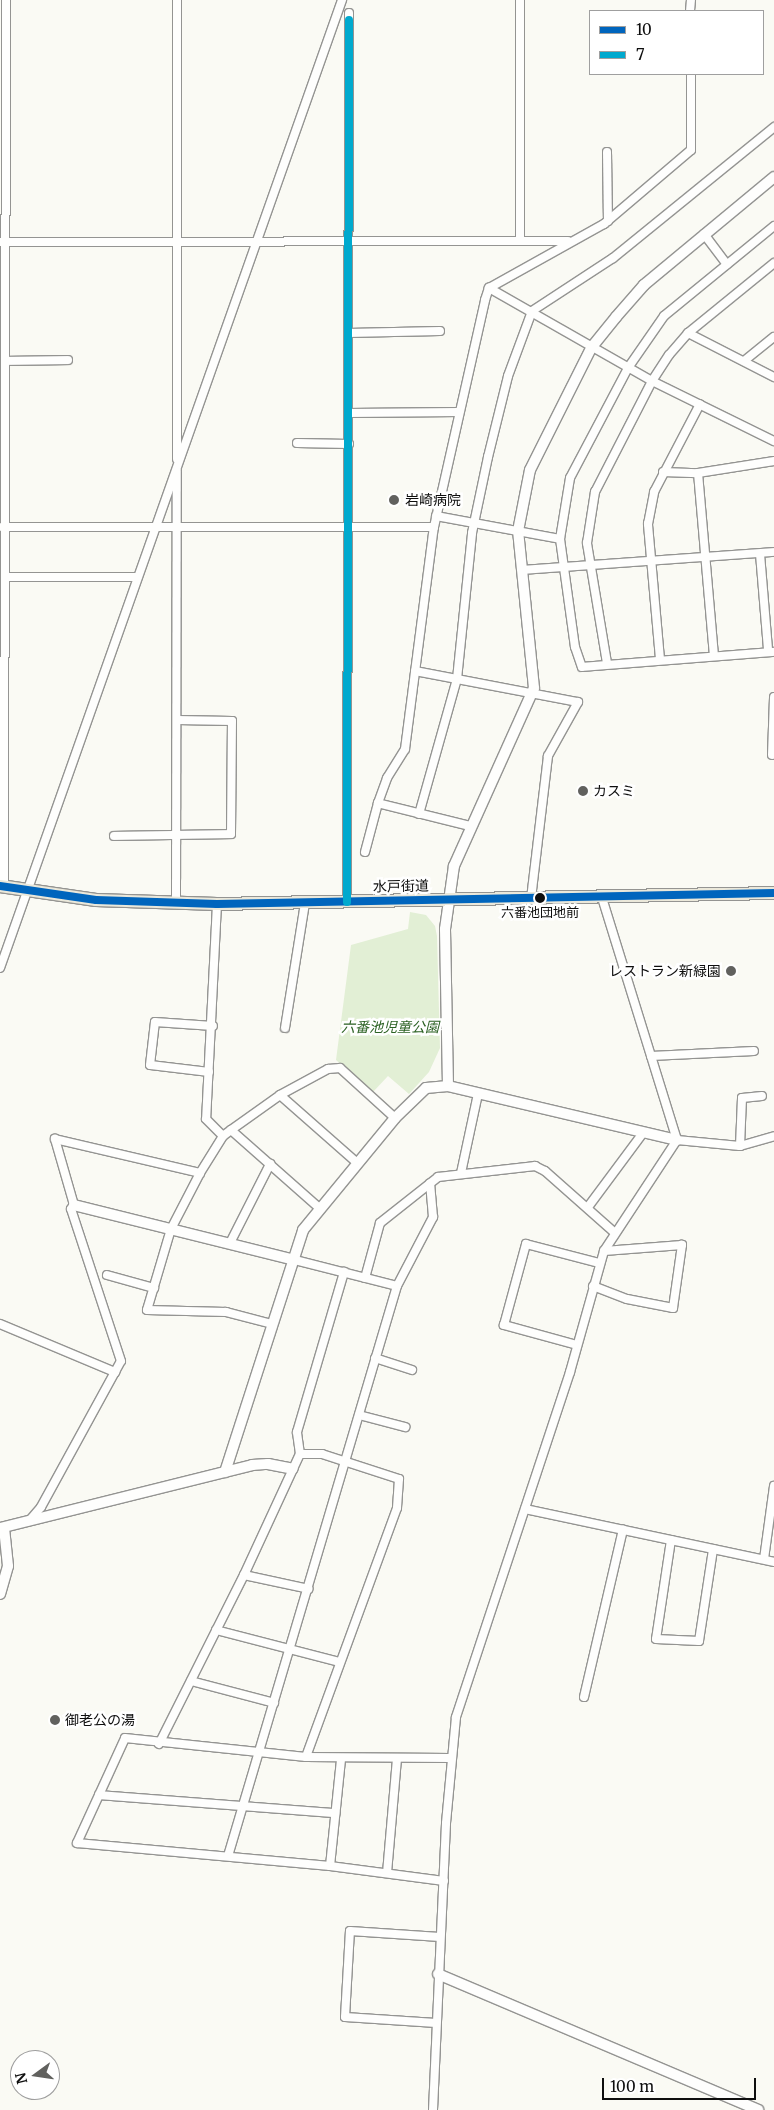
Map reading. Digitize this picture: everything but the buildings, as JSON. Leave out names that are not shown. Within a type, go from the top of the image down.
[{"type":"main road","name":"水戸街道","points":[[2,887],[28,892],[176,904],[602,898],[774,893]]},
{"type":"street","points":[[2,887],[6,577],[2,527],[5,361],[3,242],[6,0]]},
{"type":"street","points":[[176,904],[178,0]]},
{"type":"street","points":[[0,968],[342,0]]},
{"type":"street","points":[[520,0],[520,240]]},
{"type":"street","points":[[347,902],[350,527],[348,332],[349,13]]},
{"type":"street","points":[[365,852],[378,803],[387,778],[404,749],[436,516],[489,288],[608,221],[691,150],[691,75]]},
{"type":"street","points":[[419,814],[457,679],[474,523],[508,376],[532,311],[613,258],[774,127]]},
{"type":"street","points":[[607,152],[608,221]]},
{"type":"street","points":[[448,1086],[445,929],[454,866],[470,826],[532,694],[534,676],[518,531],[530,470],[591,348],[644,285],[774,177]]},
{"type":"street","points":[[760,554],[771,651],[607,663],[582,667],[575,647],[562,567],[560,539],[570,478],[628,368],[664,316],[774,226]]},
{"type":"street","points":[[704,234],[727,264]]},
{"type":"street","points":[[3,242],[256,240],[520,240],[570,242]]},
{"type":"street","points":[[607,663],[587,543],[595,492],[652,381],[688,333],[774,264]]},
{"type":"street","points":[[489,288],[532,311],[591,348],[652,381],[774,441]]},
{"type":"street","points":[[348,332],[440,331]]},
{"type":"street","points":[[688,333],[774,377]]},
{"type":"street","points":[[744,361],[774,337]]},
{"type":"street","points":[[5,361],[68,360]]},
{"type":"street","points":[[660,659],[648,524],[654,492],[700,404]]},
{"type":"street","points":[[349,413],[459,412]]},
{"type":"street","points":[[296,443],[349,444]]},
{"type":"street","points":[[663,472],[698,473],[774,461]]},
{"type":"street","points":[[698,473],[714,655]]},
{"type":"street","points":[[436,516],[560,539]]},
{"type":"street","points":[[2,527],[434,527]]},
{"type":"street","points":[[522,570],[651,563],[774,552]]},
{"type":"street","points":[[6,577],[137,577]]},
{"type":"street","points":[[415,671],[578,702],[548,756],[531,899]]},
{"type":"street","points":[[772,755],[774,697]]},
{"type":"street","points":[[114,836],[231,834],[232,720],[177,720]]},
{"type":"street","points":[[378,803],[470,826]]},
{"type":"street","points":[[602,898],[677,1140]]},
{"type":"street","points":[[285,1028],[304,903]]},
{"type":"street","points":[[218,904],[213,1026],[206,1119],[223,1136]]},
{"type":"street","points":[[209,1072],[150,1065],[155,1022],[213,1026]]},
{"type":"street","points":[[651,1056],[754,1051]]},
{"type":"street","points":[[272,1324],[226,1312],[147,1310],[171,1229],[200,1173],[223,1136],[230,1130],[280,1095],[328,1069],[340,1068],[395,1118]]},
{"type":"street","points":[[225,1472],[291,1259],[302,1230],[318,1207],[395,1118],[426,1088],[448,1086],[677,1140],[740,1146],[774,1136]]},
{"type":"street","points":[[461,1173],[478,1094]]},
{"type":"street","points":[[280,1095],[357,1163]]},
{"type":"street","points":[[740,1146],[742,1098],[762,1096]]},
{"type":"street","points":[[230,1130],[318,1207]]},
{"type":"street","points":[[588,1207],[643,1133]]},
{"type":"street","points":[[29,1521],[41,1507],[121,1361],[71,1209],[74,1205],[55,1139],[200,1173]]},
{"type":"street","points":[[434,2110],[438,1974],[450,1758],[456,1717],[577,1345],[599,1263],[614,1232],[677,1140]]},
{"type":"street","points":[[230,1243],[270,1164]]},
{"type":"street","points":[[365,1278],[380,1223],[438,1177],[535,1166],[545,1171],[588,1207],[614,1232]]},
{"type":"street","points":[[228,1856],[398,1286],[433,1218],[430,1183]]},
{"type":"street","points":[[74,1205],[398,1286]]},
{"type":"street","points":[[577,1345],[504,1325],[526,1244],[599,1263]]},
{"type":"street","points":[[593,1286],[626,1299],[673,1308],[682,1244],[604,1251]]},
{"type":"street","points":[[159,1744],[244,1575],[300,1454],[297,1432],[344,1272]]},
{"type":"street","points":[[107,1275],[154,1288]]},
{"type":"street","points":[[0,1324],[115,1372]]},
{"type":"street","points":[[376,1358],[412,1370]]},
{"type":"street","points":[[360,1415],[405,1427]]},
{"type":"street","points":[[300,1454],[322,1454],[399,1479],[397,1508],[306,1758]]},
{"type":"street","points":[[0,1594],[8,1566],[2,1528],[225,1472],[268,1464],[292,1470]]},
{"type":"street","points":[[764,1559],[774,1486]]},
{"type":"street","points":[[525,1508],[774,1562]]},
{"type":"street","points":[[584,1697],[623,1529]]},
{"type":"street","points":[[670,1540],[656,1639],[699,1641],[714,1548]]},
{"type":"street","points":[[244,1575],[309,1589]]},
{"type":"street","points":[[216,1630],[340,1662]]},
{"type":"street","points":[[191,1681],[274,1703]]},
{"type":"street","points":[[444,1880],[330,1866],[77,1843],[125,1738],[159,1744],[306,1758],[450,1758]]},
{"type":"street","points":[[387,1872],[397,1758]]},
{"type":"street","points":[[330,1866],[341,1759]]},
{"type":"street","points":[[99,1795],[335,1813]]},
{"type":"street","points":[[436,2023],[345,2017],[350,1931],[440,1937]]},
{"type":"street","points":[[438,1974],[758,2110]]},
{"type":"green space","name":"六番池児童公園","points":[[410,912],[426,915],[435,926],[437,936],[440,1048],[429,1072],[409,1094],[388,1076],[373,1092],[336,1060],[351,945],[408,929]]},
{"type":"transit line","name":"7","points":[[347,902],[349,20]]},
{"type":"transit line","name":"10","points":[[0,886],[96,900],[217,904],[774,893]]},
{"type":"place","name":"岩崎病院","points":[[394,500]]},
{"type":"place","name":"カスミ","points":[[583,791]]},
{"type":"place","name":"六番池団地前","points":[[540,898]]},
{"type":"place","name":"レストラン新緑園","points":[[731,971]]},
{"type":"place","name":"御老公の湯","points":[[55,1720]]}]
